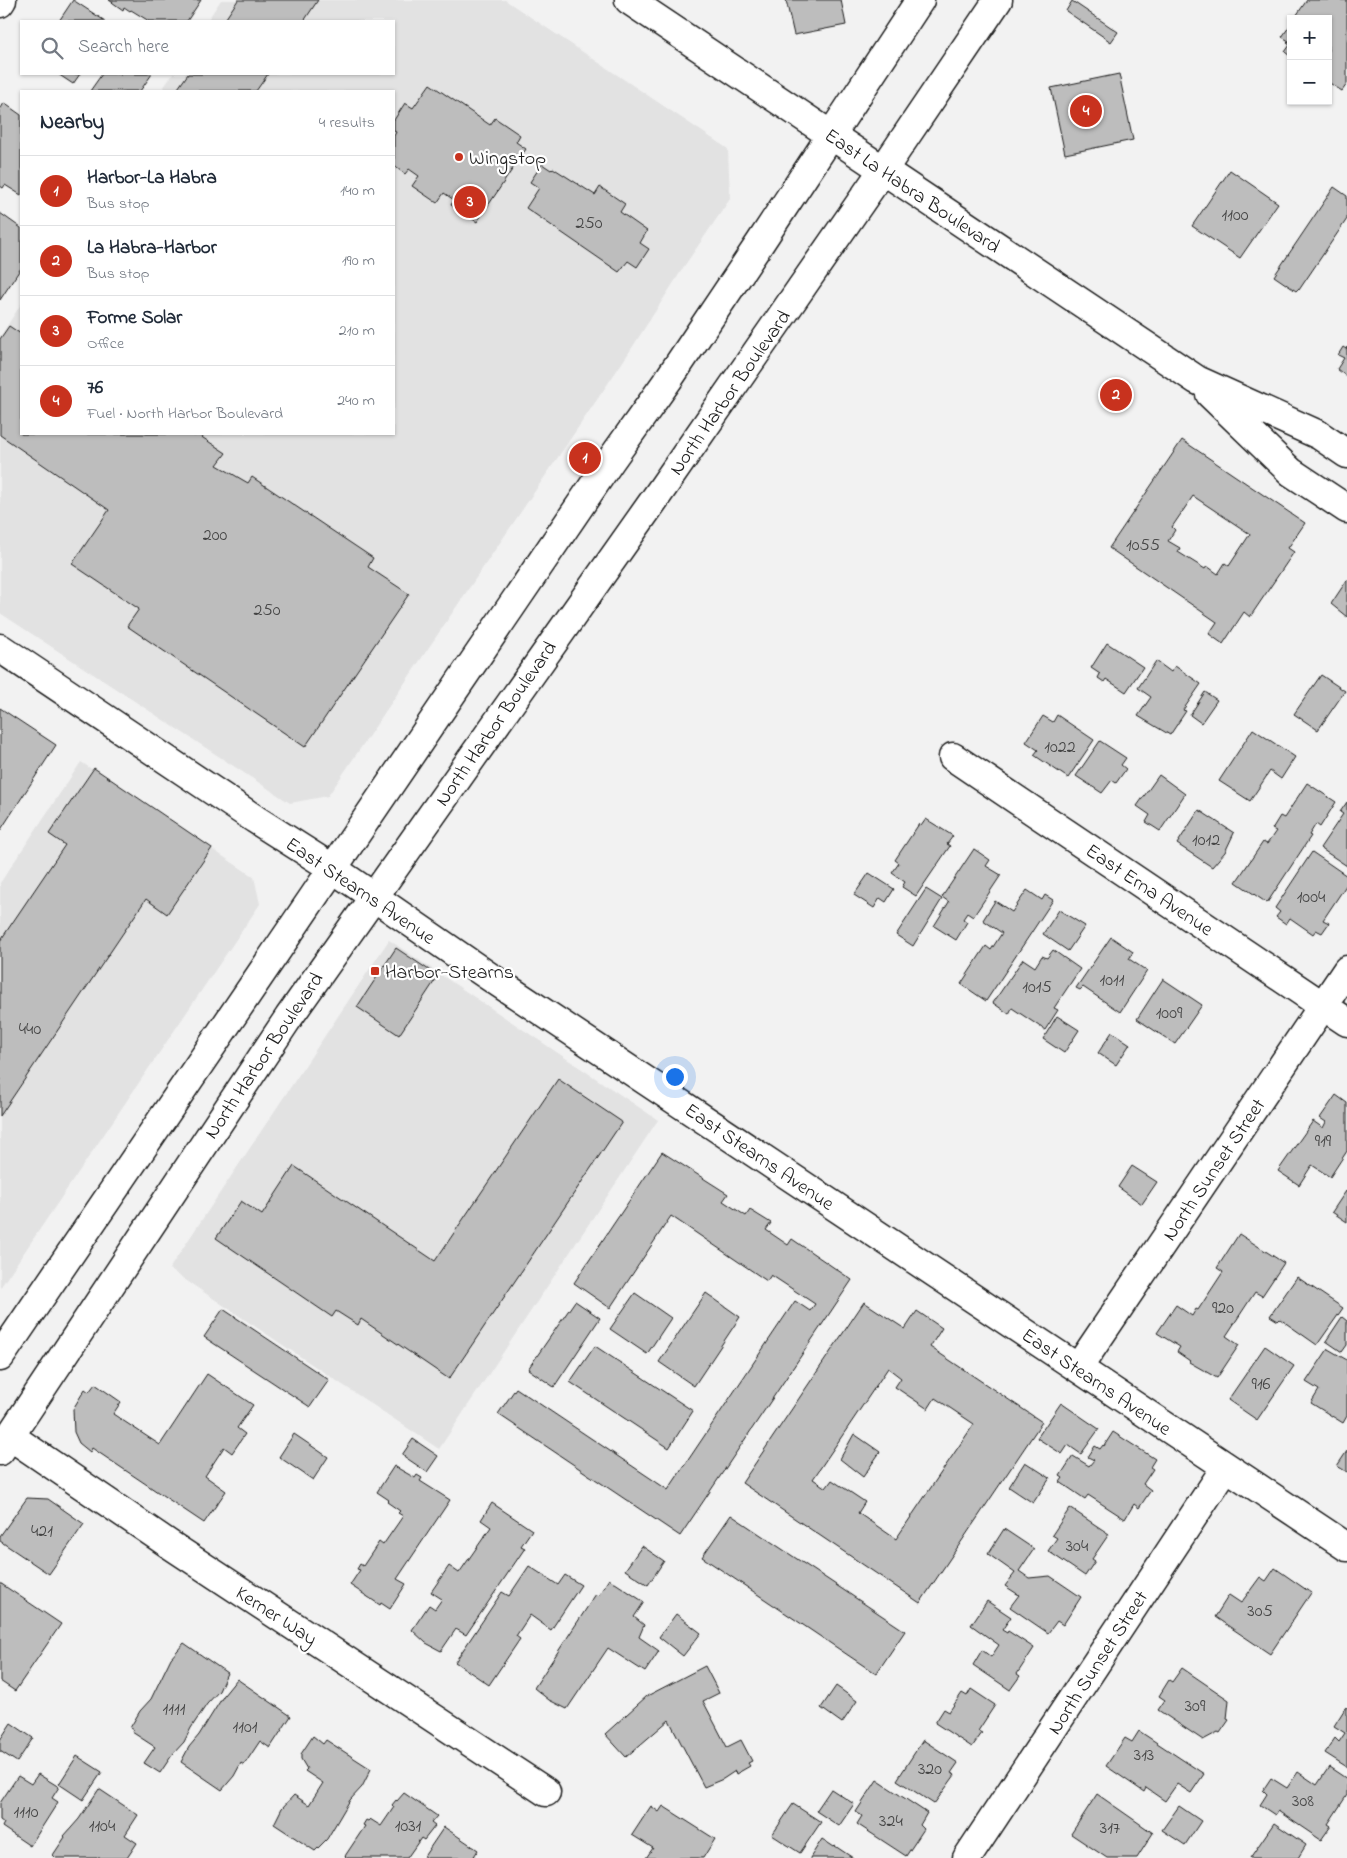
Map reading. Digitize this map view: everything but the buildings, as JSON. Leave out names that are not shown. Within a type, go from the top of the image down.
[{"type":"main road","name":"East La Habra Boulevard","points":[[629,0],[1197,380],[1319,435],[1347,454]]},
{"type":"main road","points":[[0,1357],[332,868],[695,340],[920,0]]},
{"type":"main road","name":"North Harbor Boulevard","points":[[5,1444],[243,1084],[372,896],[652,503],[883,170],[998,0]]},
{"type":"main road","name":"East La Habra Boulevard","points":[[1197,380],[1291,472],[1347,509]]},
{"type":"main road","name":"East Stearns Avenue","points":[[0,648],[255,820],[332,868],[492,978],[1347,1548]]},
{"type":"main road","name":"East Erna Avenue","points":[[954,757],[1347,1022]]},
{"type":"main road","name":"North Sunset Street","points":[[1078,1368],[1347,970]]},
{"type":"main road","name":"Kerner Way","points":[[5,1444],[169,1544],[546,1792]]},
{"type":"main road","name":"North Sunset Street","points":[[967,1858],[1226,1467]]},
{"type":"shaded area","points":[[221,0],[505,0],[728,149],[730,199],[628,354],[328,796],[290,803],[0,613],[0,337],[20,306],[20,435],[395,435],[395,90],[162,90],[172,75],[395,75],[395,20],[208,20]]},
{"type":"shaded area","points":[[81,762],[254,877],[260,904],[0,1288],[0,883]]},
{"type":"shaded area","points":[[389,940],[658,1120],[439,1449],[169,1269]]},
{"type":"place","name":"76","points":[[1086,111]]},
{"type":"place","name":"Wingstop","points":[[459,157]]},
{"type":"place","name":"Forme Solar","points":[[470,202]]},
{"type":"place","name":"La Habra-Harbor","points":[[1116,395]]},
{"type":"place","name":"Harbor-La Habra","points":[[585,458]]},
{"type":"place","name":"Harbor-Stearns","points":[[375,971]]}]
